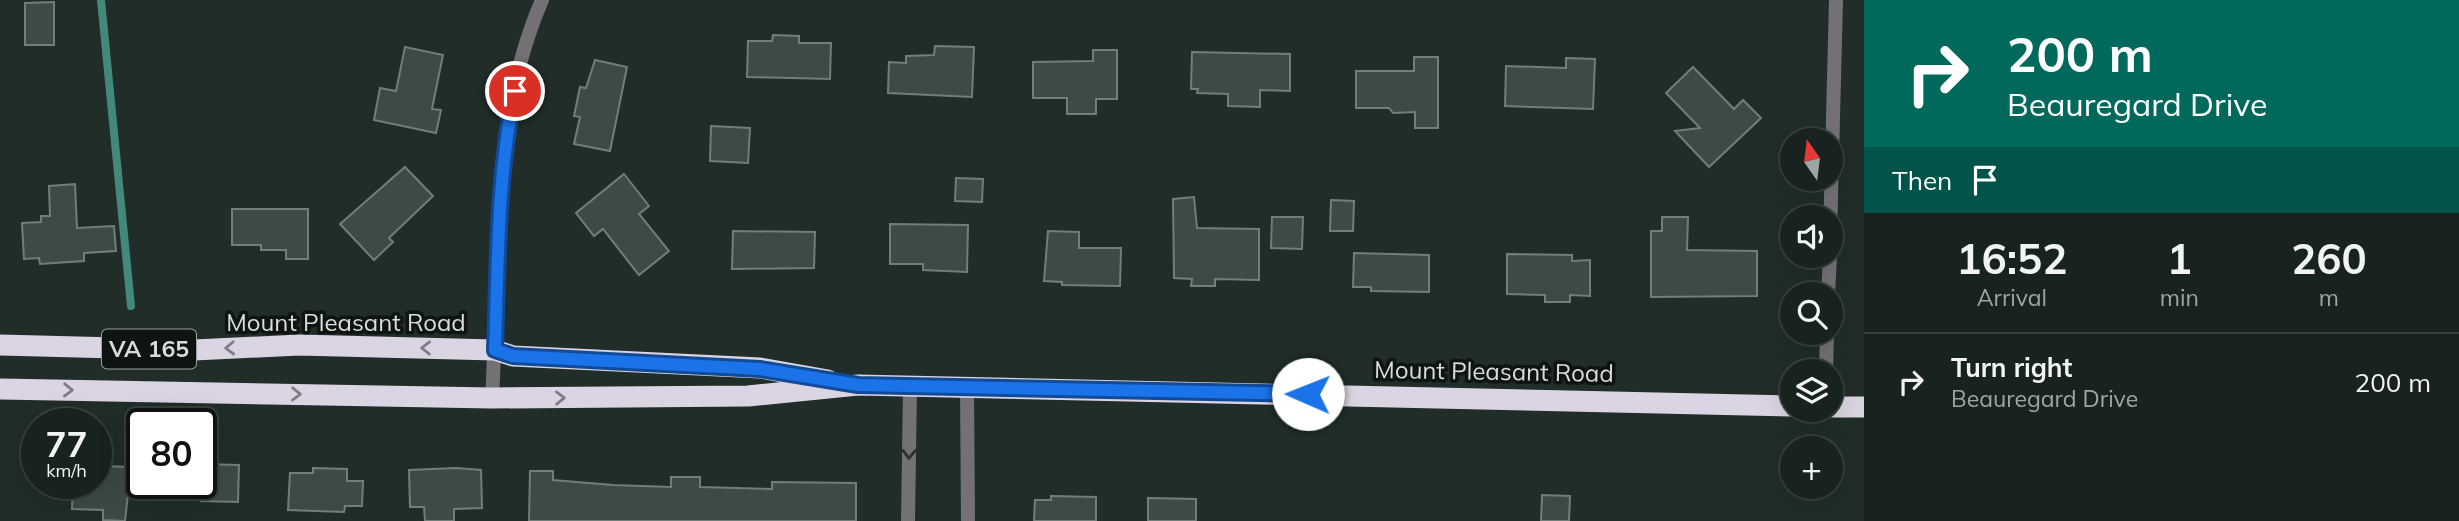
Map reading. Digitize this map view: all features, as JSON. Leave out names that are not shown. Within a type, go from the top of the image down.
[{"type":"highway","name":"Mount Pleasant Road","points":[[0,345],[194,350],[299,345],[495,350],[513,356],[760,369],[858,385]]},
{"type":"highway","name":"Mount Pleasant Road","points":[[0,389],[492,398],[748,396],[858,385],[1780,406]]},
{"type":"highway","points":[[1843,407],[1864,407]]},
{"type":"street","points":[[492,398],[499,204],[505,136],[519,68],[542,0]]},
{"type":"street","points":[[1831,205],[1836,0]]},
{"type":"street","points":[[908,521],[910,386]]},
{"type":"street","points":[[967,387],[968,521]]},
{"type":"building","points":[[54,2],[54,45],[25,45],[25,3]]},
{"type":"building","points":[[773,35],[799,36],[799,43],[831,43],[830,79],[747,77],[748,41],[772,41]]},
{"type":"building","points":[[935,46],[974,47],[972,97],[888,93],[889,62],[906,63],[906,56],[934,55]]},
{"type":"building","points":[[405,47],[443,55],[432,109],[441,110],[436,133],[374,120],[380,88],[396,91]]},
{"type":"building","points":[[1093,50],[1117,50],[1117,99],[1096,99],[1096,114],[1067,114],[1067,98],[1033,98],[1033,62],[1093,61]]},
{"type":"building","points":[[1192,52],[1290,54],[1290,91],[1260,90],[1260,107],[1228,106],[1228,94],[1197,93],[1198,89],[1191,89]]},
{"type":"building","points":[[1414,57],[1438,57],[1438,128],[1415,128],[1415,112],[1393,113],[1389,108],[1356,108],[1356,71],[1414,71]]},
{"type":"building","points":[[1566,58],[1595,59],[1593,109],[1505,106],[1506,66],[1566,68]]},
{"type":"building","points":[[595,60],[627,67],[610,151],[574,144],[580,117],[574,116],[580,87],[586,88]]},
{"type":"building","points":[[1693,67],[1734,109],[1743,100],[1761,118],[1709,167],[1675,131],[1700,128],[1666,93]]},
{"type":"building","points":[[711,126],[750,128],[748,163],[710,161]]},
{"type":"building","points":[[405,167],[433,196],[389,238],[393,242],[374,260],[340,224]]},
{"type":"building","points":[[624,174],[649,206],[639,214],[669,251],[639,275],[603,229],[594,236],[576,213]]},
{"type":"building","points":[[956,178],[983,179],[982,202],[955,201]]},
{"type":"building","points":[[75,184],[77,228],[114,226],[116,251],[84,253],[84,261],[40,264],[39,258],[24,259],[22,223],[41,222],[41,216],[50,216],[49,186]]},
{"type":"building","points":[[1194,197],[1197,228],[1259,229],[1259,280],[1215,279],[1215,286],[1191,286],[1192,279],[1174,278],[1173,199]]},
{"type":"building","points":[[1331,200],[1354,201],[1353,231],[1330,231]]},
{"type":"building","points":[[232,209],[308,209],[308,259],[286,259],[286,250],[261,250],[261,245],[232,245]]},
{"type":"building","points":[[1272,217],[1303,217],[1302,249],[1271,248]]},
{"type":"building","points":[[1662,217],[1688,217],[1687,250],[1757,251],[1757,296],[1651,297],[1651,231],[1662,231]]},
{"type":"building","points":[[890,224],[968,225],[967,272],[923,270],[923,264],[890,264]]},
{"type":"building","points":[[733,231],[815,232],[814,268],[732,269]]},
{"type":"building","points":[[1048,231],[1079,232],[1079,248],[1121,248],[1120,286],[1062,285],[1062,282],[1044,281]]},
{"type":"building","points":[[1354,253],[1429,255],[1429,292],[1371,291],[1371,287],[1353,287]]},
{"type":"building","points":[[1507,254],[1572,255],[1572,261],[1590,260],[1590,296],[1570,295],[1570,302],[1545,302],[1545,295],[1507,294]]},
{"type":"building","points":[[217,464],[239,465],[238,502],[201,501],[217,499]]},
{"type":"building","points":[[112,466],[126,467],[125,521],[103,520],[103,510],[72,509],[72,499],[112,499]]},
{"type":"building","points":[[313,468],[347,469],[347,481],[363,481],[362,506],[345,506],[344,512],[288,510],[290,473],[313,473]]},
{"type":"building","points":[[409,470],[481,470],[482,508],[454,509],[454,521],[425,521],[424,507],[410,507]]},
{"type":"building","points":[[530,471],[553,471],[553,480],[613,485],[671,487],[671,477],[700,477],[700,487],[772,489],[772,482],[856,483],[856,521],[529,521]]},
{"type":"building","points":[[1542,495],[1570,496],[1569,521],[1541,521]]},
{"type":"building","points":[[1051,496],[1096,497],[1096,521],[1034,521],[1035,500],[1051,500]]},
{"type":"building","points":[[1148,498],[1196,499],[1196,521],[1148,521]]},
{"type":"waterway","points":[[101,0],[131,306]]},
{"type":"route","points":[[515,91],[505,136],[499,204],[495,350],[513,356],[760,369],[858,385],[1308,394]]}]
